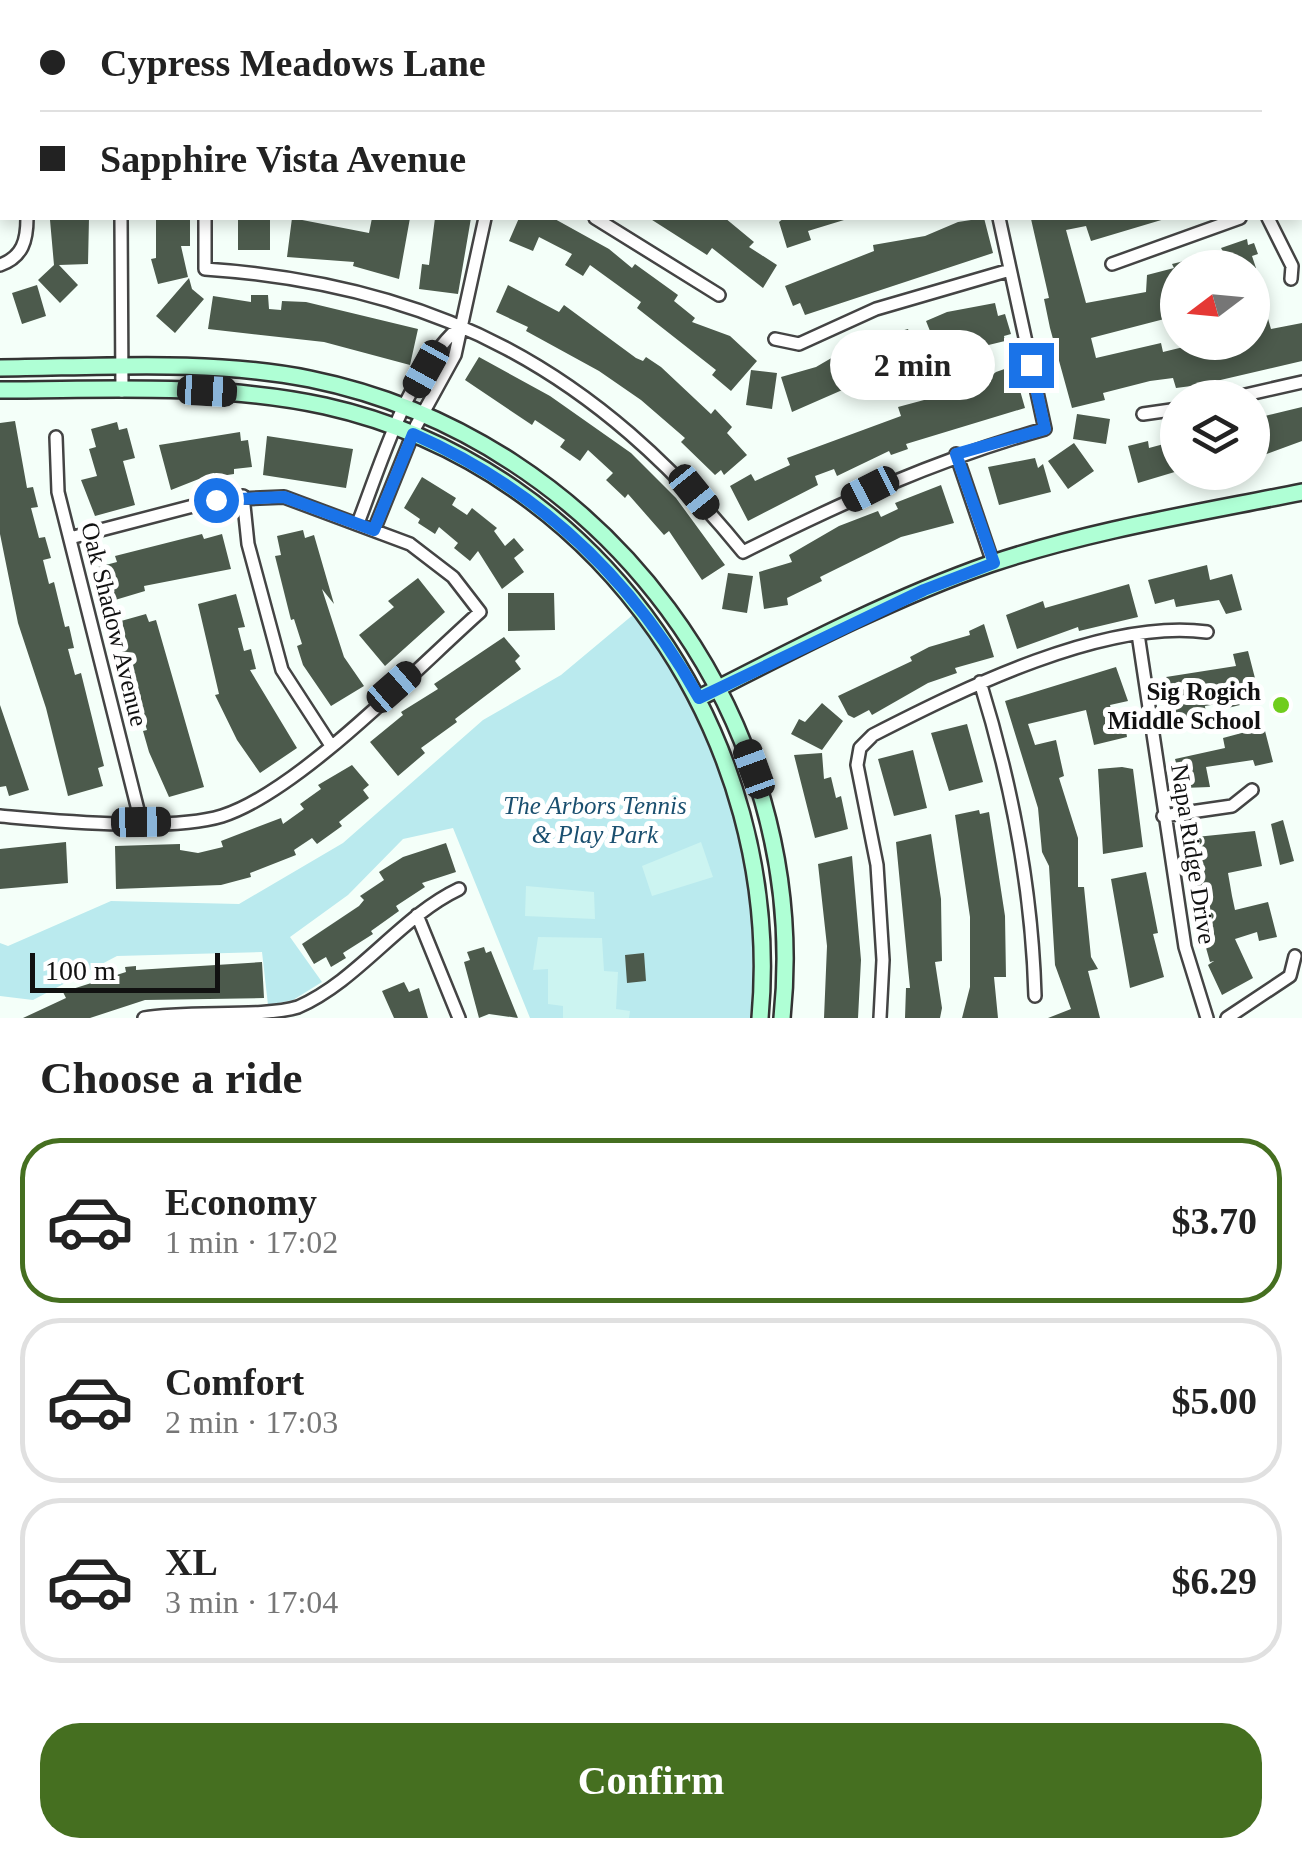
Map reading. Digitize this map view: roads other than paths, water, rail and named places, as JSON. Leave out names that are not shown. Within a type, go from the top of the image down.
[{"type":"street","points":[[0,265],[17,257],[25,242],[27,220]]},
{"type":"street","points":[[122,220],[122,391]]},
{"type":"street","points":[[205,220],[205,269],[321,282],[462,324],[550,372],[609,414],[694,492],[743,552],[870,489],[956,454],[1045,429],[998,220]]},
{"type":"street","points":[[374,530],[417,424],[455,355],[485,220]]},
{"type":"street","points":[[598,220],[719,294]]},
{"type":"street","points":[[1112,264],[1234,220]]},
{"type":"street","points":[[1269,220],[1292,266],[1291,278]]},
{"type":"street","points":[[775,338],[799,344],[876,309],[1010,270]]},
{"type":"street","points":[[358,524],[400,417],[440,344],[462,324]]},
{"type":"street","points":[[0,368],[278,374],[400,417],[521,467],[604,534],[662,597],[719,688],[754,769],[772,836],[784,918],[782,1018]]},
{"type":"street","points":[[1270,389],[1302,382]]},
{"type":"street","points":[[0,390],[275,397],[400,417],[417,424],[570,533],[640,606],[699,698],[734,780],[751,845],[763,944],[760,1018]]},
{"type":"street","points":[[1144,414],[1160,412]]},
{"type":"street","name":"Oak Shadow Avenue","points":[[56,437],[57,481],[141,822]]},
{"type":"street","points":[[956,454],[994,563]]},
{"type":"street","points":[[699,698],[924,590],[994,563],[1074,540],[1302,492]]},
{"type":"street","points":[[243,496],[248,544],[282,670],[330,744]]},
{"type":"street","points":[[0,816],[196,821],[251,805],[330,744],[480,612],[433,559],[374,530],[284,497],[243,496],[70,538]]},
{"type":"street","points":[[880,1018],[883,960],[877,864],[856,765],[860,748],[873,734],[980,682],[1046,658],[1138,634],[1207,632]]},
{"type":"street","name":"Napa Ridge Drive","points":[[1138,634],[1162,816],[1188,960],[1207,1018]]},
{"type":"street","points":[[980,682],[1004,760],[1026,872],[1035,996]]},
{"type":"street","points":[[1162,816],[1232,806],[1252,790]]},
{"type":"street","points":[[149,1018],[303,1012],[396,938],[429,904],[459,890]]},
{"type":"street","points":[[417,915],[459,1018]]},
{"type":"street","points":[[1227,1018],[1290,976],[1296,956]]},
{"type":"place","name":"Sig Rogich Middle School","points":[[1281,705]]},
{"type":"park label","name":"The Arbors Tennis & Play Park","points":[[595,820]]}]
